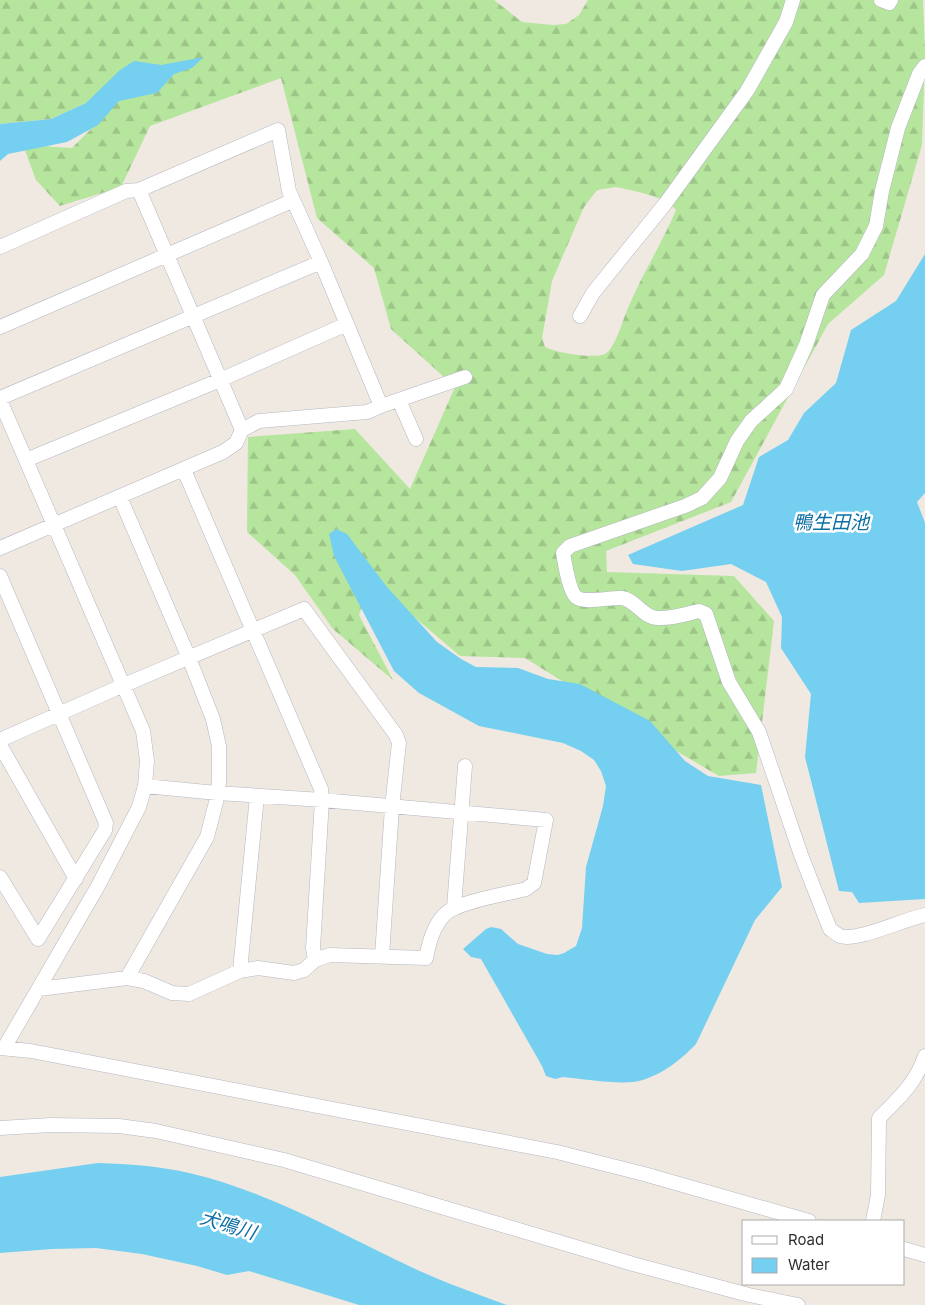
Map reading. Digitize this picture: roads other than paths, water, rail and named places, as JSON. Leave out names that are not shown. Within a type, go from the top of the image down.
[{"type":"street","points":[[580,316],[593,293],[665,204],[747,91],[786,22],[793,0]]},
{"type":"street","points":[[881,0],[889,3],[891,0]]},
{"type":"street","points":[[925,66],[919,74],[898,128],[882,191],[876,226],[862,254],[823,295],[806,345],[786,388],[751,421],[736,441],[720,478],[702,498],[685,506],[570,546],[563,553],[572,591],[576,598],[584,600],[621,598],[630,600],[649,616],[657,619],[700,612],[706,614],[729,682],[759,732],[830,929],[839,936],[854,937],[913,917],[925,915]]},
{"type":"street","points":[[0,247],[126,191],[138,190],[278,130],[288,191],[321,262],[382,406]]},
{"type":"street","points":[[138,190],[242,430]]},
{"type":"street","points":[[0,327],[292,200]]},
{"type":"street","points":[[321,262],[0,399],[124,685],[143,732],[147,761],[145,786],[139,807],[98,886],[39,990],[2,1048],[31,1051],[557,1152],[644,1174],[805,1220]]},
{"type":"street","points":[[26,460],[220,380],[347,324]]},
{"type":"street","points":[[0,548],[223,452],[236,443],[242,430],[259,421],[367,412],[465,377]]},
{"type":"street","points":[[399,400],[416,439]]},
{"type":"street","points":[[184,470],[321,789],[322,800],[313,948],[315,960]]},
{"type":"street","points":[[120,497],[190,658],[213,718],[219,746],[216,802],[206,837],[127,978]]},
{"type":"street","points":[[0,576],[106,823],[105,830],[38,939],[0,877]]},
{"type":"street","points":[[0,740],[304,609],[396,735],[399,743],[392,807],[382,956]]},
{"type":"street","points":[[0,745],[76,879]]},
{"type":"street","points":[[454,907],[465,766]]},
{"type":"street","points":[[39,990],[127,978],[144,981],[172,993],[189,994],[240,971],[258,968],[294,973],[304,970],[315,960],[330,955],[426,958],[430,937],[444,915],[454,907],[526,889],[534,884],[546,820],[145,786]]},
{"type":"street","points":[[240,971],[257,796]]},
{"type":"street","points":[[873,1220],[878,1195],[879,1118],[907,1090],[920,1072],[925,1056]]},
{"type":"street","points":[[0,1128],[51,1125],[119,1126],[156,1131],[284,1160],[633,1264],[750,1295],[798,1305]]},
{"type":"street","points":[[905,1249],[925,1255]]},
{"type":"water","points":[[204,57],[192,68],[174,74],[157,93],[119,101],[98,125],[67,142],[8,154],[0,161],[0,124],[51,119],[86,103],[120,70],[134,61],[161,65]]},
{"type":"water","name":"鴨生田池","points":[[925,254],[925,493],[917,502],[925,523],[925,899],[859,903],[852,892],[839,891],[805,757],[811,694],[781,648],[782,617],[766,582],[731,564],[682,571],[633,564],[628,555],[743,505],[759,457],[788,440],[804,413],[836,383],[851,330],[896,301]]},
{"type":"water","points":[[336,529],[347,534],[387,587],[437,642],[461,659],[476,667],[518,668],[548,679],[580,684],[650,721],[685,761],[708,776],[761,785],[782,887],[755,920],[696,1044],[660,1073],[633,1082],[608,1082],[563,1077],[555,1079],[546,1076],[481,959],[471,957],[463,949],[486,929],[491,927],[501,929],[518,944],[547,954],[558,955],[576,946],[582,928],[586,867],[603,806],[606,786],[601,771],[594,760],[581,751],[563,743],[479,726],[419,693],[394,671],[334,556],[329,534]]},
{"type":"water","name":"犬鳴川","points":[[98,1163],[144,1166],[189,1173],[246,1190],[274,1201],[457,1287],[507,1305],[359,1305],[249,1271],[227,1275],[197,1266],[142,1254],[96,1248],[0,1253],[0,1177]]}]
